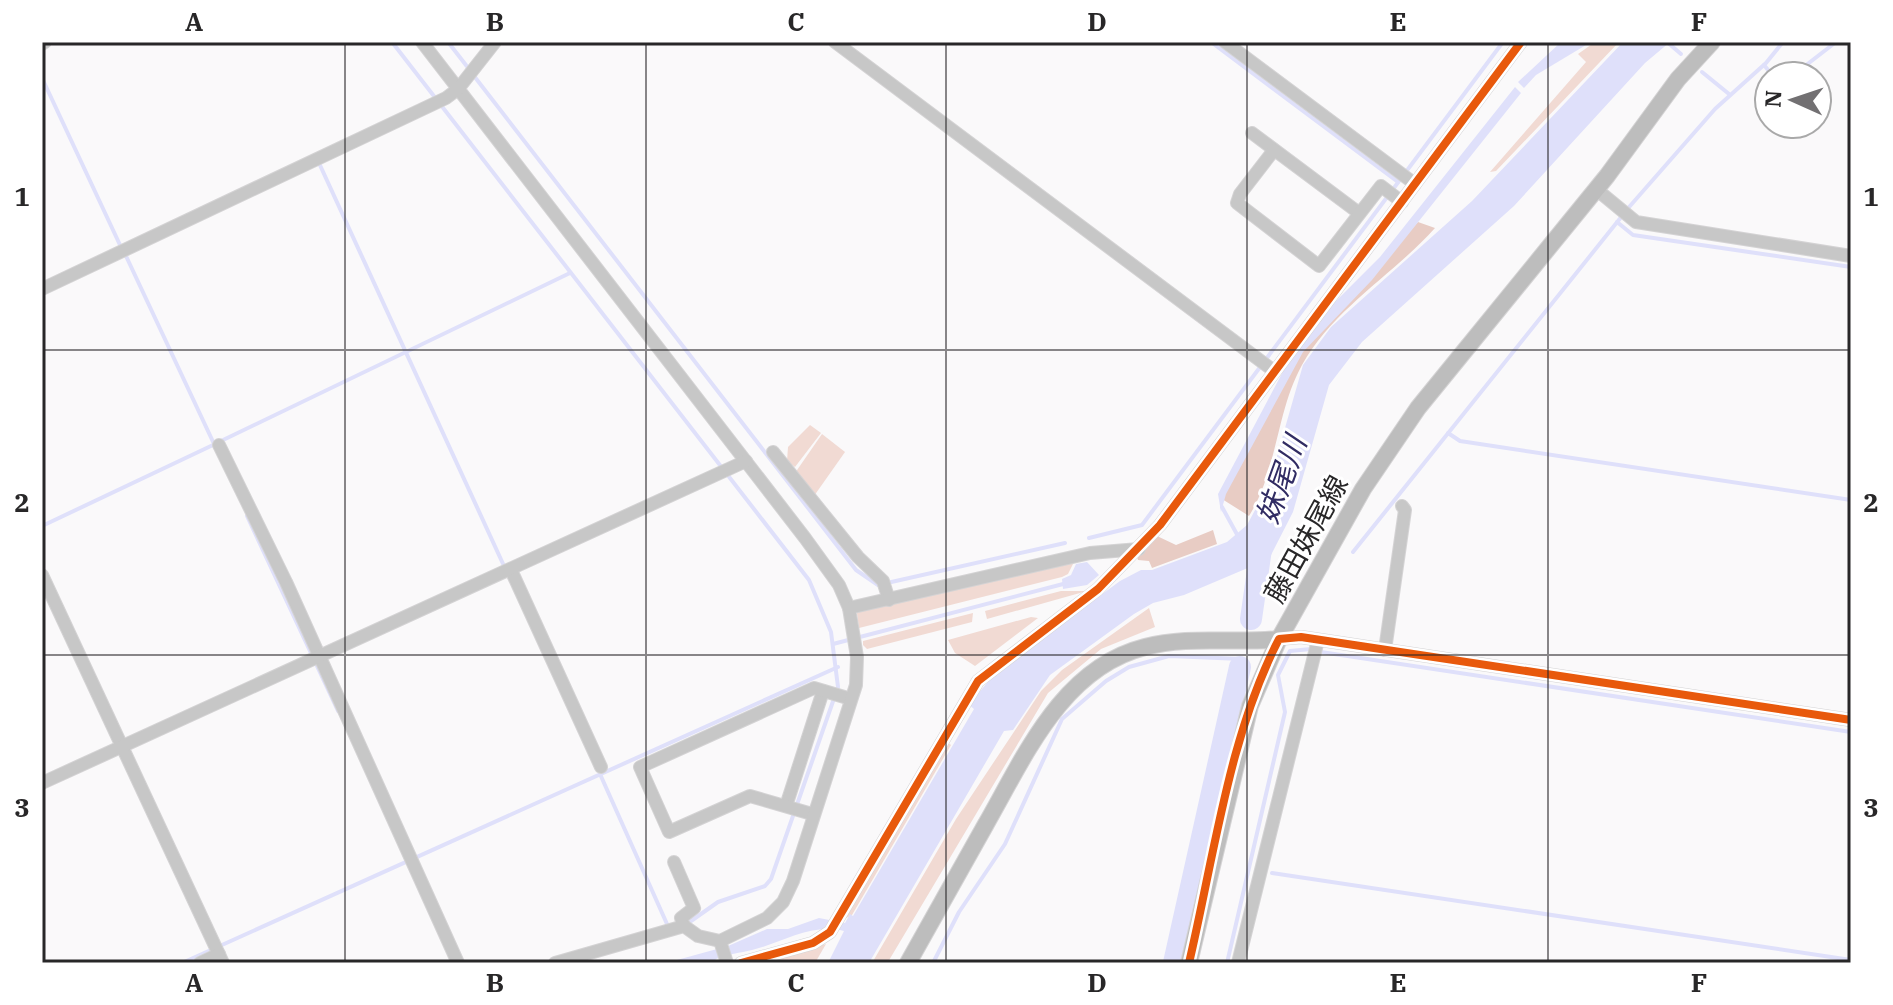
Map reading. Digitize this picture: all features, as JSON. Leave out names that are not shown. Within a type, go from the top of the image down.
[{"type":"main road","name":"藤田妹尾線","points":[[908,963],[1035,739],[1077,686],[1116,657],[1143,647],[1200,638],[1247,642],[1279,639],[1384,456],[1418,408],[1596,189],[1678,79],[1712,42]]},
{"type":"main road","points":[[1189,963],[1239,745],[1264,668],[1279,639]]},
{"type":"street","points":[[422,42],[746,461],[839,585],[849,608],[857,671],[808,812],[796,871],[783,902],[724,952],[684,926],[681,918],[694,908],[674,862]]},
{"type":"street","points":[[42,289],[439,101],[458,89],[495,42]]},
{"type":"street","points":[[835,42],[1266,365]]},
{"type":"street","points":[[1225,42],[1407,178]]},
{"type":"street","points":[[741,963],[813,943],[830,932],[978,681],[1098,589],[1139,549],[1204,469],[1266,365],[1407,178],[1521,42]]},
{"type":"street","points":[[1252,133],[1359,213]]},
{"type":"street","points":[[1274,150],[1237,203],[1319,266],[1381,186],[1394,196]]},
{"type":"street","points":[[1596,189],[1636,222],[1851,256]]},
{"type":"street","points":[[219,445],[458,963]]},
{"type":"street","points":[[773,452],[886,590]]},
{"type":"street","points":[[42,783],[746,461]]},
{"type":"street","points":[[1385,650],[1405,510],[1402,506]]},
{"type":"street","points":[[849,608],[886,590],[1078,556],[1139,549]]},
{"type":"street","points":[[511,570],[601,767]]},
{"type":"street","points":[[42,575],[214,955]]},
{"type":"street","points":[[1279,639],[1318,640],[1851,720]]},
{"type":"street","points":[[1238,963],[1318,640]]},
{"type":"street","points":[[808,812],[750,796],[669,832],[640,767],[814,688],[847,698]]},
{"type":"street","points":[[787,806],[825,691]]},
{"type":"street","points":[[555,963],[684,926]]},
{"type":"shaded area","points":[[1595,42],[1619,42],[1496,171],[1490,172],[1586,62],[1578,54]]},
{"type":"shaded area","points":[[1418,222],[1435,228],[1347,309],[1302,365],[1287,402],[1266,479],[1249,516],[1222,499],[1305,347]]},
{"type":"shaded area","points":[[810,425],[821,433],[795,467],[787,461],[788,447]]},
{"type":"shaded area","points":[[822,434],[845,452],[814,496],[795,473]]},
{"type":"shaded area","points":[[1213,530],[1217,544],[1152,568],[1149,561],[1138,560],[1137,557],[1157,536],[1176,545]]},
{"type":"shaded area","points":[[1074,562],[1068,574],[1062,577],[859,628],[857,613],[862,610]]},
{"type":"shaded area","points":[[1061,591],[1087,591],[987,619],[985,611]]},
{"type":"shaded area","points":[[1149,608],[1155,627],[1101,649],[1048,693],[888,962],[872,963],[956,819],[1041,691],[1062,670]]},
{"type":"shaded area","points":[[973,613],[972,622],[867,649],[863,645],[863,641]]},
{"type":"shaded area","points":[[1031,617],[1038,618],[975,666],[955,653],[948,640]]},
{"type":"shaded area","points":[[947,742],[951,745],[852,915],[842,920]]},
{"type":"shaded area","points":[[826,944],[815,963],[759,963],[765,961]]},
{"type":"water","points":[[1561,42],[1591,42],[1536,75],[1524,88],[1518,82]]},
{"type":"water","name":"妹尾川","points":[[1623,42],[1670,42],[1645,63],[1514,206],[1362,342],[1329,385],[1293,512],[1269,559],[1184,595],[1153,603],[1050,675],[1013,730],[1004,731],[869,963],[828,963],[844,931],[820,929],[720,957],[713,963],[666,963],[728,946],[767,929],[788,929],[819,918],[845,923],[850,914],[853,916],[974,709],[969,705],[994,674],[1120,581],[1141,570],[1152,570],[1227,542],[1247,525],[1269,484],[1303,365],[1331,327],[1472,201]]},
{"type":"water","points":[[1515,87],[1521,93],[1372,280],[1303,352],[1226,494],[1221,512],[1218,494],[1288,362],[1321,316],[1380,257]]},
{"type":"water","points":[[1087,562],[1099,575],[1087,585],[1063,589],[1062,579],[1071,575],[1076,564]]},
{"type":"waterway","points":[[392,42],[809,580],[831,632],[838,687],[771,879],[765,886],[718,902],[691,921]]},
{"type":"waterway","points":[[448,42],[469,69]]},
{"type":"waterway","points":[[1211,42],[1398,182]]},
{"type":"waterway","points":[[1089,538],[1142,525],[1503,42]]},
{"type":"waterway","points":[[1667,42],[1681,54]]},
{"type":"waterway","points":[[1353,552],[1630,206],[1715,109],[1766,63],[1783,42]]},
{"type":"waterway","points":[[1813,60],[1836,42]]},
{"type":"waterway","points":[[1702,72],[1729,94]]},
{"type":"waterway","points":[[474,76],[856,570],[878,585],[1065,543]]},
{"type":"waterway","points":[[42,78],[120,245]]},
{"type":"waterway","points":[[319,163],[504,566]]},
{"type":"waterway","points":[[1617,222],[1633,235],[1851,267]]},
{"type":"waterway","points":[[126,256],[215,446]]},
{"type":"waterway","points":[[221,441],[570,273]]},
{"type":"waterway","points":[[1448,433],[1460,441],[1851,500]]},
{"type":"waterway","points":[[42,526],[213,445]]},
{"type":"waterway","points":[[1222,507],[1239,538]]},
{"type":"waterway","points":[[247,516],[338,711]]},
{"type":"waterway","points":[[1251,619],[1263,535]]},
{"type":"waterway","points":[[833,644],[1067,583]]},
{"type":"waterway","points":[[1227,963],[1285,712],[1278,675],[1290,651],[1311,649]]},
{"type":"waterway","points":[[1321,652],[1851,732]]},
{"type":"waterway","points":[[933,963],[959,912],[1005,844],[1062,719],[1106,681],[1129,667],[1169,656],[1242,659]]},
{"type":"waterway","points":[[182,963],[838,667]]},
{"type":"waterway","points":[[1174,963],[1240,667]]},
{"type":"waterway","points":[[600,774],[667,924]]},
{"type":"waterway","points":[[1272,873],[1851,960]]},
{"type":"cycle path","points":[[741,963],[813,943],[830,932],[978,681],[1098,589],[1160,525],[1521,42]]},
{"type":"cycle path","points":[[1189,963],[1235,756],[1247,715],[1279,639],[1301,637],[1851,720]]}]
